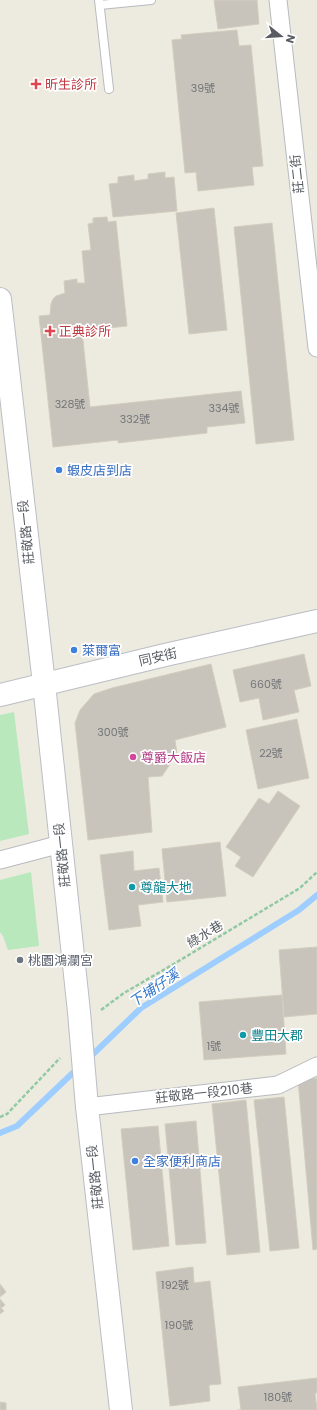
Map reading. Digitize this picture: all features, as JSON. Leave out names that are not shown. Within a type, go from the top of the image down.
[{"type":"street","name":"莊二街","points":[[278,0],[312,256],[317,348]]},
{"type":"street","name":"莊敬路一段","points":[[0,299],[44,684],[79,1012],[86,1098],[121,1410]]},
{"type":"street","name":"同安街","points":[[0,695],[317,621]]},
{"type":"street","points":[[0,860],[61,844]]},
{"type":"street","name":"莊敬路一段210巷","points":[[86,1098],[278,1085],[317,1066]]},
{"type":"lane","points":[[109,88],[99,2],[151,0]]},
{"type":"path","name":"綠水巷","points":[[101,1010],[124,993],[300,888],[317,872]]},
{"type":"path","points":[[0,1117],[7,1114],[60,1058]]},
{"type":"green space","points":[[14,712],[29,834],[0,841],[0,715]]},
{"type":"green space","points":[[31,872],[39,946],[8,950],[0,932],[0,880]]},
{"type":"building","points":[[214,0],[257,0],[259,24],[218,29]]},
{"type":"building","points":[[237,30],[239,46],[251,45],[263,166],[252,167],[254,185],[198,191],[196,172],[185,173],[172,40],[182,39],[181,35]]},
{"type":"building","points":[[165,172],[165,178],[174,177],[177,211],[113,217],[109,184],[118,183],[118,177],[134,175],[134,181],[148,179],[148,174]]},
{"type":"building","points":[[214,208],[227,330],[189,334],[176,213]]},
{"type":"building","points":[[107,217],[108,222],[116,221],[127,326],[82,331],[90,407],[241,391],[245,423],[207,427],[207,433],[118,443],[118,440],[53,447],[39,316],[50,315],[53,299],[56,296],[65,293],[64,281],[77,279],[77,283],[85,283],[82,251],[91,250],[88,224],[93,223],[93,218]]},
{"type":"building","points":[[272,223],[294,440],[256,444],[234,227]]},
{"type":"building","points":[[304,654],[311,686],[294,690],[299,712],[263,720],[259,698],[240,702],[233,670]]},
{"type":"building","points":[[211,664],[226,727],[175,740],[177,754],[162,776],[148,777],[152,832],[88,840],[75,723],[80,710],[94,694],[112,688]]},
{"type":"building","points":[[297,719],[309,778],[258,789],[246,730]]},
{"type":"building","points":[[278,791],[300,806],[253,877],[235,866],[241,857],[226,847],[259,798],[269,804]]},
{"type":"building","name":"尊龍大地","points":[[220,842],[226,896],[167,902],[162,849]]},
{"type":"building","name":"尊龍大地","points":[[133,851],[134,871],[159,868],[163,902],[138,905],[141,926],[109,930],[100,855]]},
{"type":"building","name":"豐田大郡","points":[[317,947],[317,1014],[284,1017],[279,950]]},
{"type":"building","name":"豐田大郡","points":[[282,995],[286,1054],[204,1060],[199,1002]]},
{"type":"building","points":[[317,1078],[317,1249],[313,1250],[298,1080]]},
{"type":"building","points":[[284,1097],[299,1248],[270,1251],[254,1100]]},
{"type":"building","points":[[246,1100],[260,1252],[227,1255],[212,1104]]},
{"type":"building","points":[[196,1121],[206,1243],[176,1245],[165,1124]]},
{"type":"building","points":[[158,1126],[169,1246],[133,1250],[121,1129]]},
{"type":"building","points":[[193,1267],[194,1283],[210,1281],[221,1384],[209,1385],[210,1401],[170,1406],[156,1272]]},
{"type":"building","points":[[0,1284],[6,1292],[0,1297]]},
{"type":"building","points":[[0,1299],[5,1305],[1,1308],[4,1311],[0,1314]]},
{"type":"building","points":[[317,1378],[317,1393],[315,1393],[317,1410],[241,1410],[238,1387]]},
{"type":"building","points":[[0,1402],[6,1403],[6,1410],[0,1410]]},
{"type":"waterway","name":"下埔仔溪","points":[[88,1059],[141,1008],[299,910],[317,895]]},
{"type":"waterway","name":"下埔仔溪","points":[[0,1133],[17,1126],[78,1068]]},
{"type":"place","name":"昕生診所","points":[[36,84]]},
{"type":"place","name":"正典診所","points":[[50,331]]},
{"type":"place","name":"蝦皮店到店","points":[[59,470]]},
{"type":"place","name":"萊爾富","points":[[74,650]]},
{"type":"place","name":"尊爵大飯店","points":[[133,757]]},
{"type":"place","name":"尊龍大地","points":[[132,887]]},
{"type":"place","name":"桃園鴻瀾宮","points":[[20,960]]},
{"type":"place","name":"豐田大郡","points":[[243,1035]]},
{"type":"place","name":"全家便利商店","points":[[135,1161]]}]
